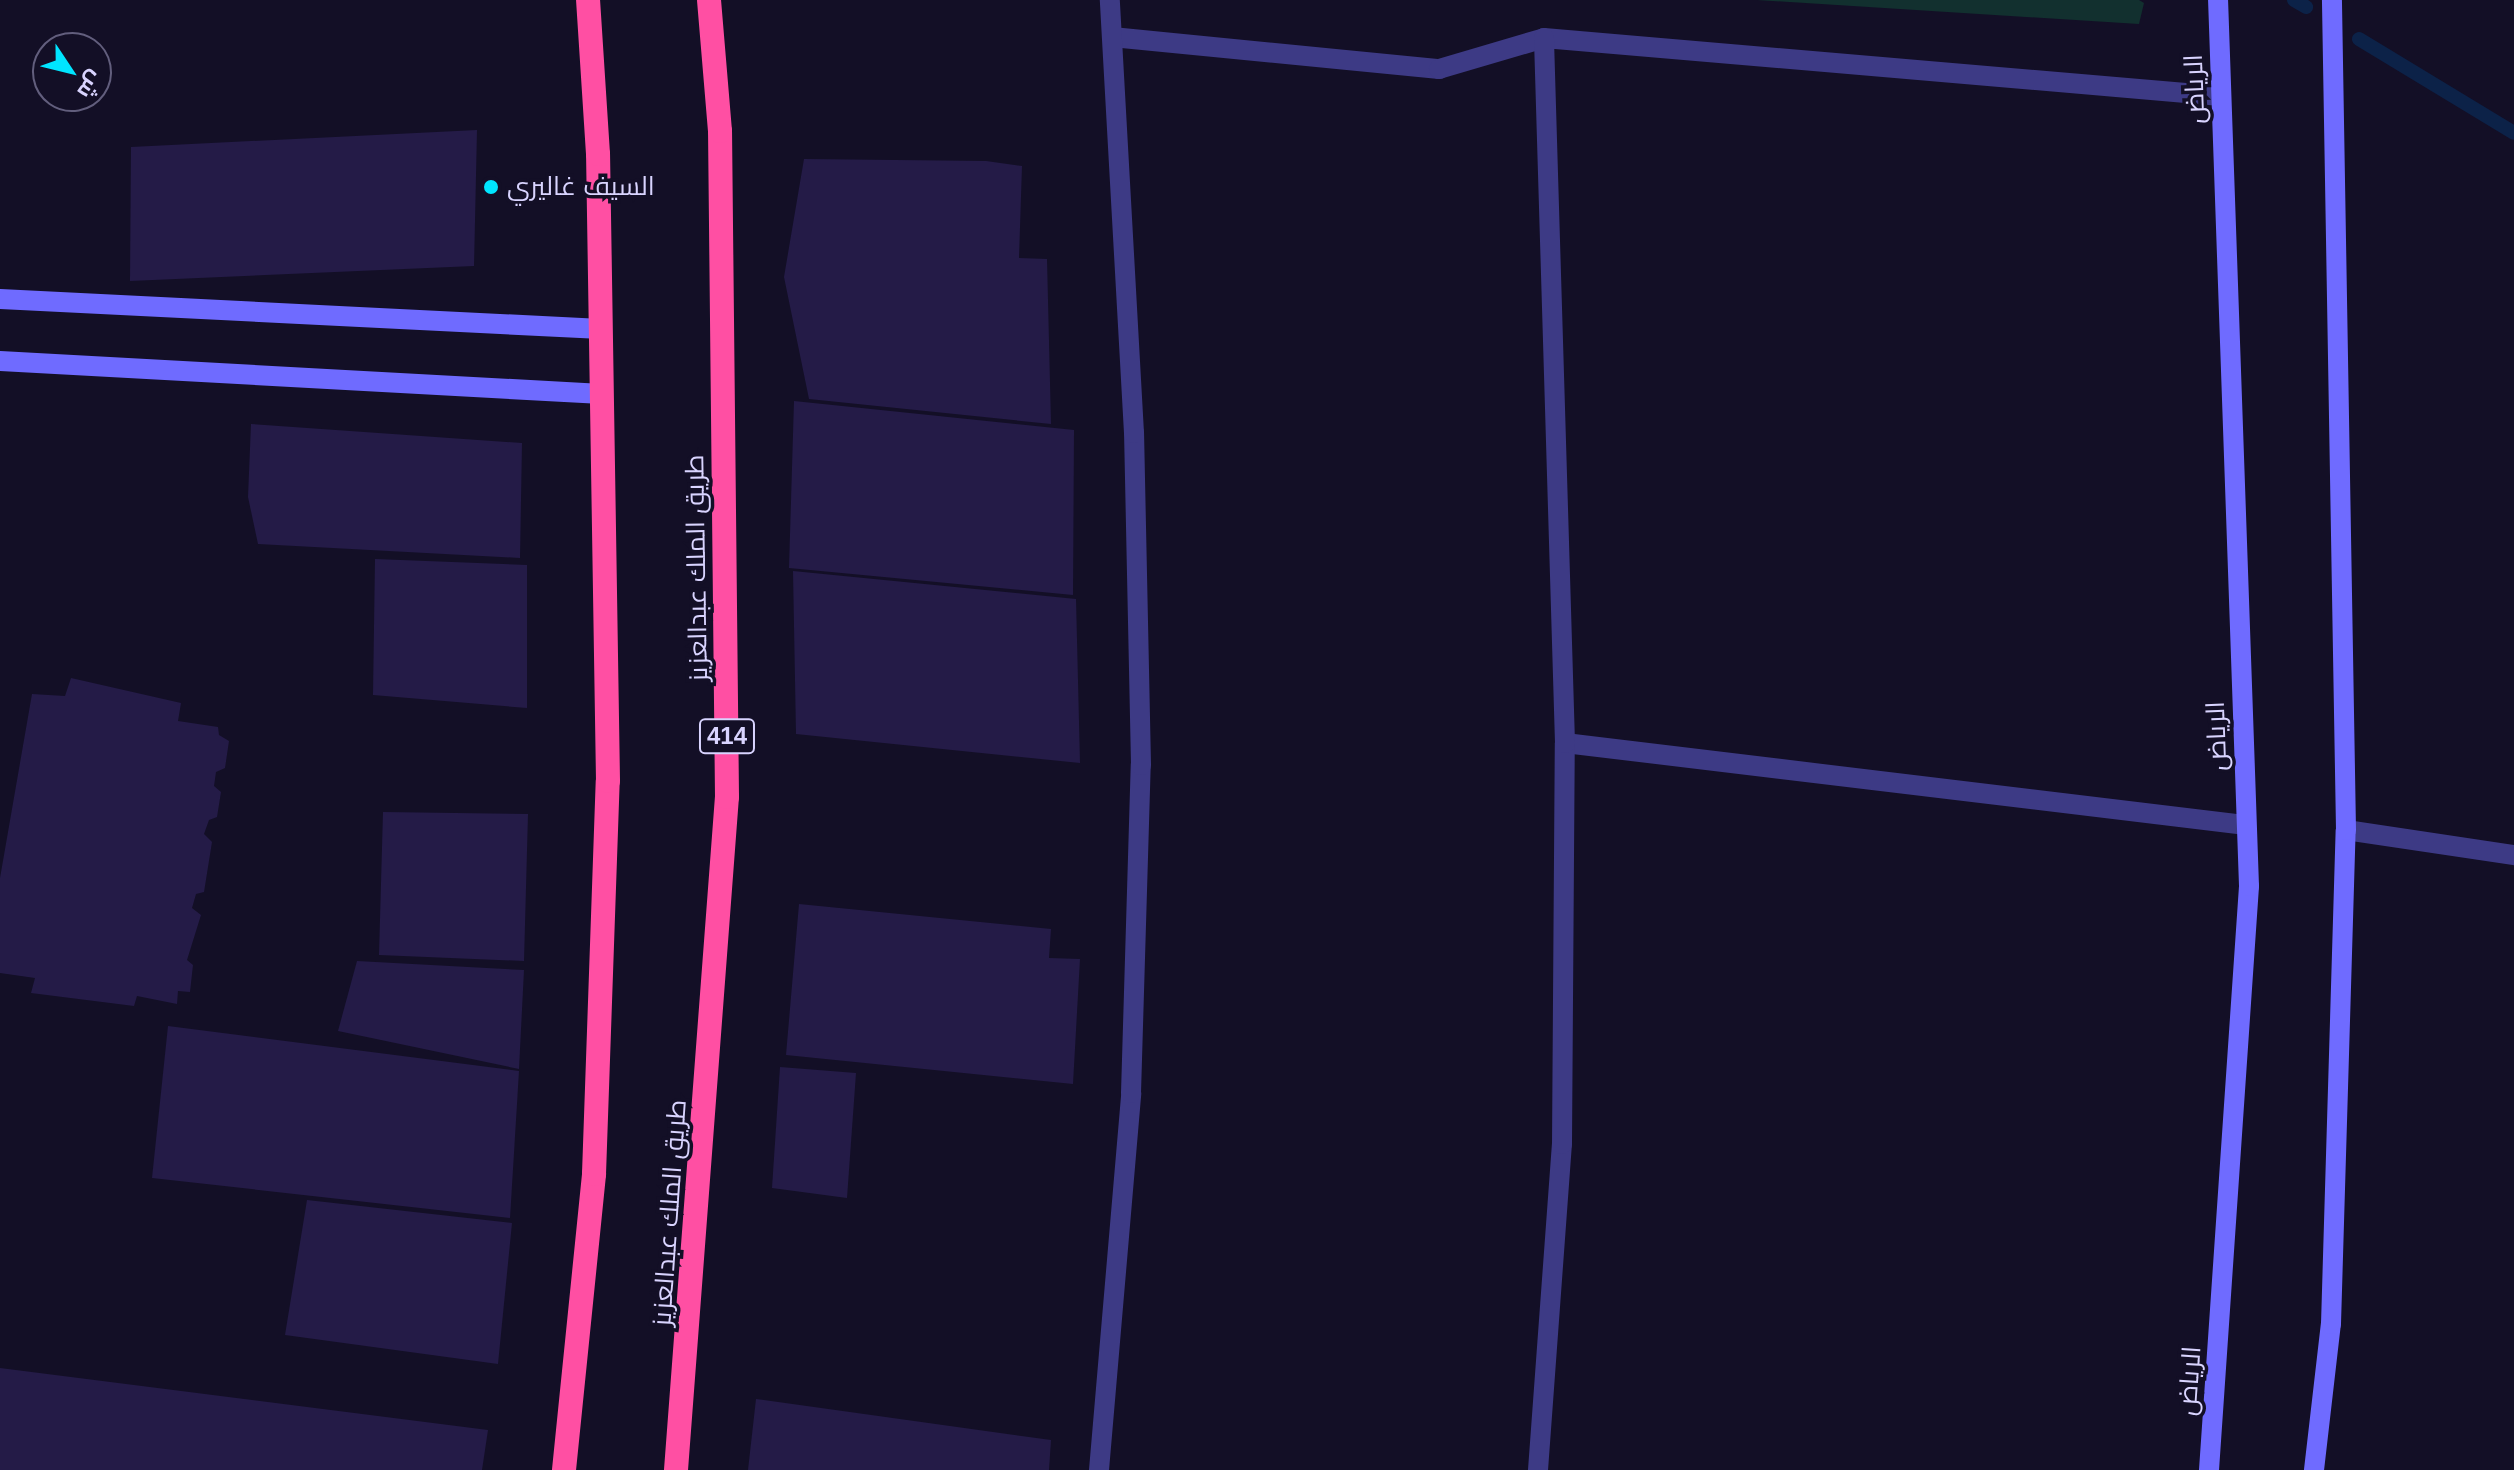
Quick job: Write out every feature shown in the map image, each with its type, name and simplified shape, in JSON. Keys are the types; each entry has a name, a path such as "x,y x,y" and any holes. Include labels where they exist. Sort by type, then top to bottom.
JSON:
{"highway":[{"path":"564,1470 594,1174 608,781 598,154 588,0"},
{"name":"طريق الملك عبدالعزيز","path":"676,1470 727,797 720,131 709,0"}],"street":[{"path":"1099,1470 1131,1093 1141,765 1134,433 1110,0"},
{"name":"الرياض","path":"2209,1470 2249,886 2218,0"},
{"path":"2314,1470 2331,1324 2346,830 2332,0"},
{"path":"1112,37 1439,69 1544,38 2221,96"},
{"path":"1538,1470 1562,1144 1565,743 1544,38"},
{"path":"0,299 601,329"},
{"path":"0,361 602,394"},
{"path":"1565,743 2246,825"},
{"path":"2346,830 2514,855"}],"green space":[{"path":"1757,0 2139,0 2144,3 2139,24"}],"building":[{"path":"477,130 474,266 130,281 131,147"},
{"path":"804,159 986,161 1022,166 1019,258 1047,259 1051,424 809,399 784,277"},
{"path":"794,401 1074,430 1073,595 789,568"},
{"path":"251,424 522,443 520,558 258,544 248,497"},
{"path":"375,559 527,565 527,708 373,695"},
{"path":"793,571 1076,599 1080,763 796,734"},
{"path":"71,678 181,703 178,721 218,727 219,735 229,741 225,768 216,772 214,786 221,792 217,817 209,820 204,834 212,842 204,892 196,894 192,908 201,915 187,960 193,965 190,992 178,991 177,1004 137,996 134,1006 31,993 35,978 0,973 0,878 32,694 65,696"},
{"path":"383,812 528,814 524,961 379,955"},
{"path":"799,904 1051,929 1049,958 1080,959 1073,1084 786,1055"},
{"path":"357,961 524,970 519,1069 338,1031"},
{"path":"168,1026 519,1071 510,1218 152,1178"},
{"path":"780,1067 856,1073 847,1198 772,1188"},
{"path":"307,1200 512,1223 498,1364 285,1335"},
{"path":"0,1368 488,1430 482,1470 0,1470"},
{"path":"756,1399 1051,1440 1049,1470 748,1470"}],"waterway":[{"path":"2294,0 2306,7"},
{"path":"2359,39 2514,133"}],"place":[{"name":"السيف غاليري","path":"491,187"}]}
